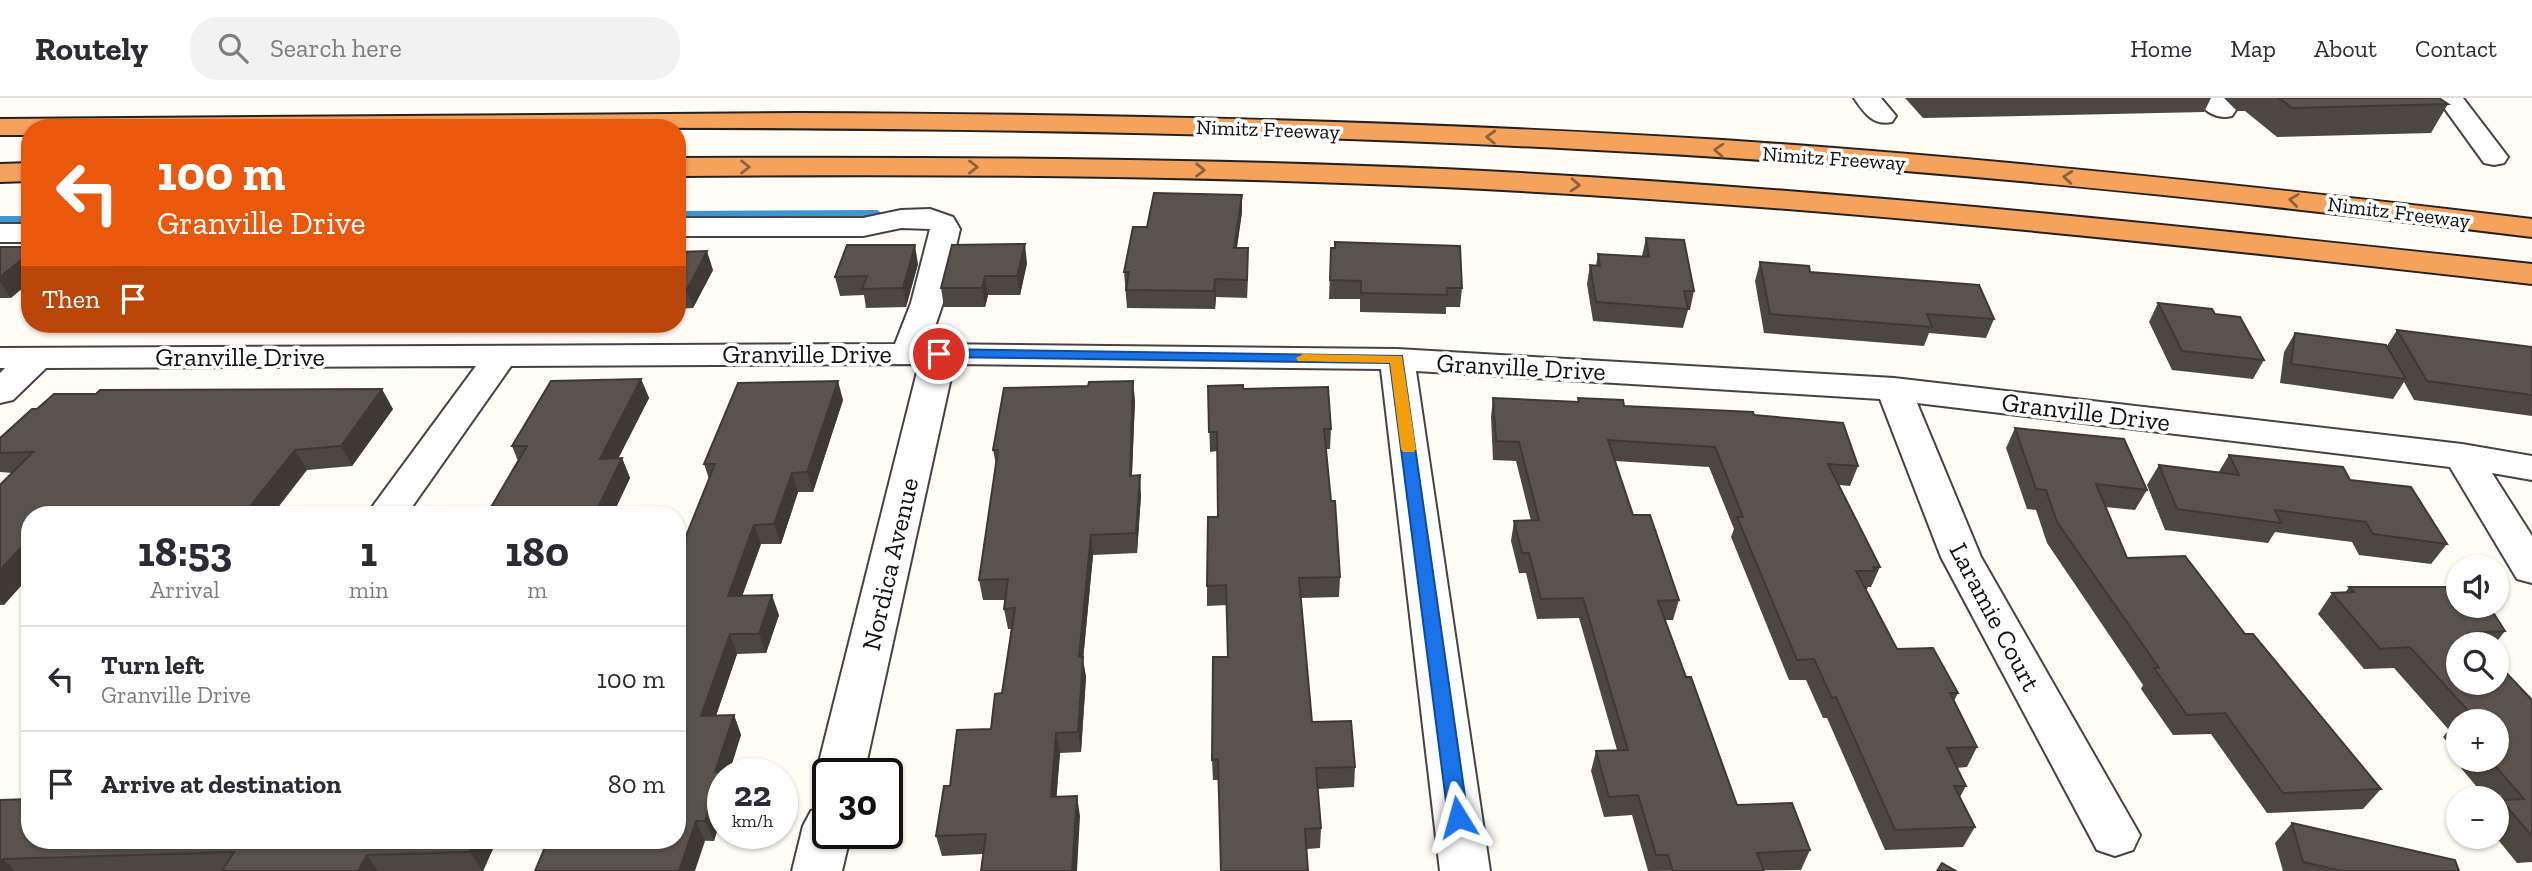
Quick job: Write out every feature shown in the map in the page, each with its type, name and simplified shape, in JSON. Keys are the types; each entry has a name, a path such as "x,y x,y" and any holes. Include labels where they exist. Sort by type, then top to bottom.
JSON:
{"highway":[{"name":"Nimitz Freeway","path":"686,124 993,123 1310,130 1556,140 1867,159 2192,188 2532,228"},
{"name":"Nimitz Freeway","path":"0,127 21,127"},
{"name":"Nimitz Freeway","path":"686,167 982,167 1238,171 1553,184 1896,209 2212,239 2532,274"},
{"path":"0,173 21,172"}],"street":[{"path":"2450,98 2494,157"},
{"name":"Nordica Avenue","path":"686,227 863,226 930,218 942,223 945,229 927,303 924,354 843,758"},
{"path":"0,233 21,233"},
{"name":"Granville Drive","path":"0,358 924,354 1397,359 1894,389 2462,456 2532,468"},
{"path":"393,506 501,356"},
{"path":"0,392 37,358"},
{"path":"1397,359 1465,871"},
{"name":"Laramie Court","path":"1894,389 1961,557 2115,835"},
{"path":"2462,456 2532,569"},
{"path":"817,871 822,849"}],"building":[{"path":"2279,98 2439,98 2448,104 2292,108"},
{"path":"1154,193 1242,195 1234,248 1248,248 1247,280 1215,279 1214,291 1126,290 1129,272 1124,272 1133,227 1147,227"},
{"path":"1646,238 1684,240 1694,291 1684,291 1688,309 1596,302 1590,265 1600,266 1598,254 1649,257"},
{"path":"1335,242 1460,246 1462,288 1447,288 1447,295 1361,293 1361,281 1330,280 1331,248 1335,248"},
{"path":"1025,244 1017,276 985,276 982,288 941,288 952,245"},
{"path":"847,245 915,245 903,288 862,289 867,276 835,277"},
{"path":"0,247 21,247 21,260 0,277"},
{"path":"707,251 687,290 686,290 686,252"},
{"path":"1760,262 1809,266 1810,272 1979,285 1994,319 1927,314 1932,327 1770,314"},
{"path":"2158,303 2212,309 2215,314 2240,317 2264,360 2182,351"},
{"path":"2397,330 2532,347 2532,395 2427,381"},
{"path":"2295,333 2386,345 2406,379 2291,364"},
{"path":"641,379 600,459 622,458 599,506 492,506 527,446 512,446 551,381"},
{"path":"838,381 807,472 792,473 774,524 754,525 728,596 772,595 759,634 730,634 701,716 734,715 720,758 707,758 707,815 705,821 696,821 679,871 535,871 544,849 686,849 686,536 715,464 704,464 738,383"},
{"path":"1133,381 1130,476 1140,475 1136,533 1091,535 1079,657 1083,657 1078,732 1056,733 1051,797 1077,796 1072,871 981,871 986,834 936,836 944,786 950,786 957,730 991,729 995,694 1002,693 1015,608 1004,609 1008,579 979,580 998,450 993,450 1004,388 1088,386 1089,382"},
{"path":"1243,385 1243,389 1328,387 1331,429 1324,429 1331,501 1335,501 1340,577 1299,578 1312,722 1351,721 1355,767 1316,768 1321,828 1305,829 1308,871 1221,871 1218,759 1212,760 1213,657 1228,657 1226,585 1207,586 1208,517 1218,517 1217,432 1209,432 1208,386"},
{"path":"382,389 341,446 295,450 250,506 21,506 21,548 0,570 0,485 33,452 0,453 0,438 32,409 37,409 54,394 96,394 100,390"},
{"path":"1493,398 1579,402 1578,398 1623,400 1624,406 1753,412 1754,415 1843,423 1858,466 1828,464 1880,567 1873,567 1875,571 1856,571 1897,649 1933,648 1958,693 1950,693 1977,747 1947,748 1966,786 1954,786 1975,827 1895,830 1836,697 1832,698 1814,659 1797,660 1737,517 1743,517 1715,447 1608,440 1633,515 1650,515 1679,600 1658,601 1686,677 1691,677 1737,805 1792,803 1810,850 1757,853 1764,871 1673,871 1668,855 1656,855 1638,795 1609,797 1596,751 1628,750 1583,598 1541,599 1529,553 1522,553 1514,521 1539,520 1519,442 1496,441"},
{"path":"2015,428 2124,439 2147,490 2096,484 2127,558 2185,556 2245,634 2253,634 2381,789 2283,793 2225,713 2187,715 2154,668 2159,668 2057,522 2046,490 2036,489"},
{"path":"2229,455 2343,467 2350,480 2411,487 2447,544 2373,534 2366,522 2275,510 2281,523 2177,509 2159,465 2239,475"},
{"path":"2349,587 2446,587 2446,618 2497,618 2505,631 2446,632 2446,686 2410,647 2380,649 2332,593 2354,592"},
{"path":"2509,676 2532,700 2532,836 2509,809 2509,800 2524,799 2500,772 2509,772 2509,709 2467,709 2454,695 2509,695"},
{"path":"21,799 21,849 471,849 470,852 367,855 358,871 222,871 234,852 3,859 0,863 0,800"},
{"path":"2292,823 2455,860 2459,871 2343,871 2303,862"},
{"path":"1942,863 1956,871 1937,871"}],"waterway":[{"path":"686,216 876,215"},
{"path":"0,221 21,221"}],"slow traffic":[{"path":"1303,358 1397,359 1409,449"}],"route":[{"path":"939,354 1397,359 1458,817"}]}
